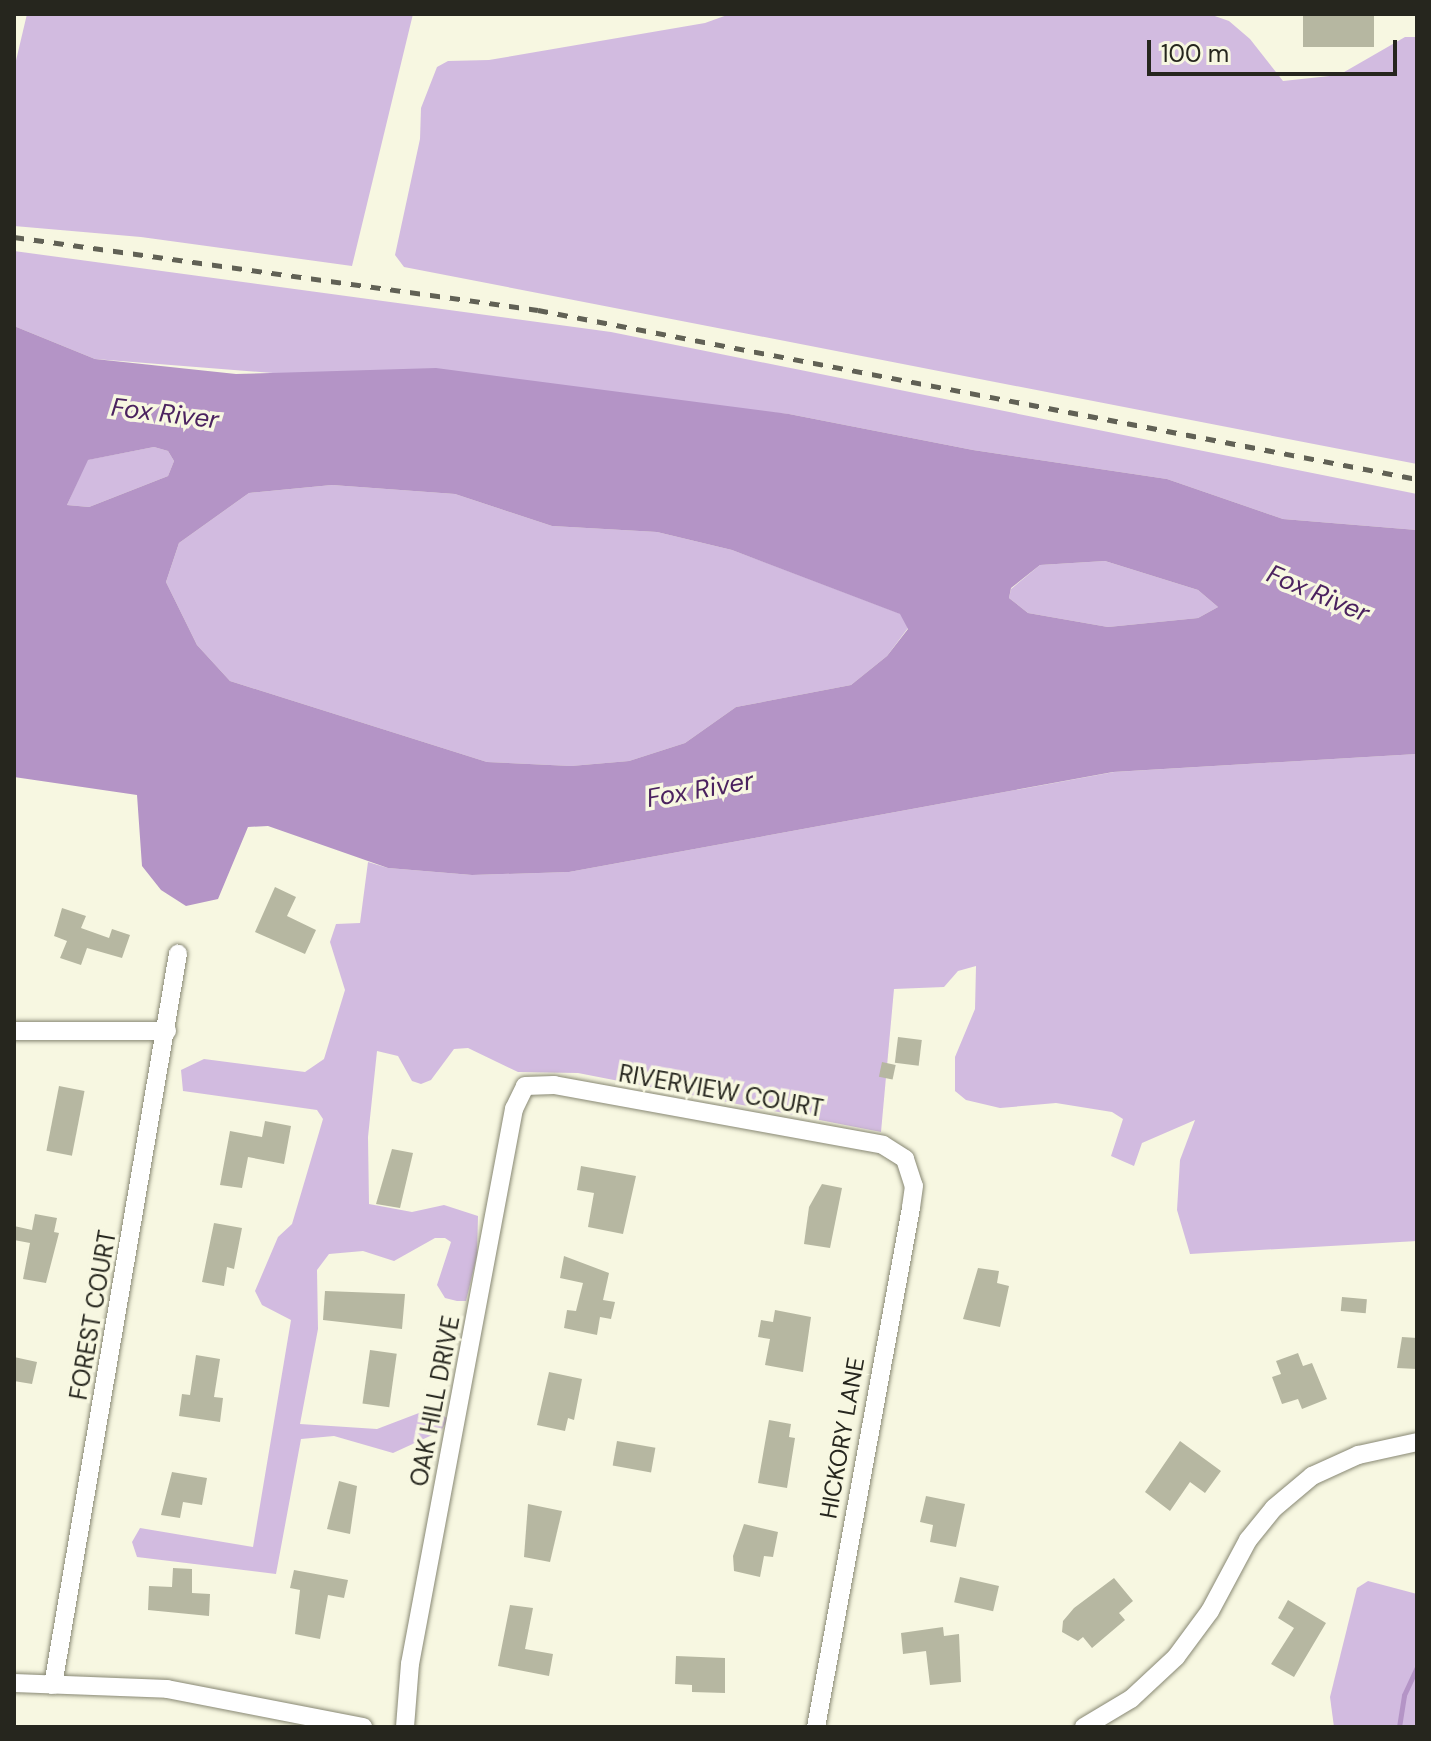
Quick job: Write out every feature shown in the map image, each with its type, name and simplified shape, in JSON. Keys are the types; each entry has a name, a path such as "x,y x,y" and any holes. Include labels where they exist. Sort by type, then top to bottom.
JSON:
{"street":[{"name":"FOREST COURT","path":"53,1685 178,954"},
{"path":"14,1031 167,1031"},
{"name":"RIVERVIEW COURT","path":"525,1086 554,1085 868,1142 905,1159"},
{"name":"OAK HILL DRIVE","path":"405,1727 410,1664 490,1235 514,1109 525,1086"},
{"name":"HICKORY LANE","path":"816,1727 911,1208 914,1186 905,1159"},
{"path":"1084,1727 1131,1699 1176,1657 1210,1611 1248,1540 1274,1508 1312,1476 1358,1455 1417,1442"},
{"path":"14,1683 167,1689 363,1727"}],"shaded area":[{"path":"27,14 413,14 352,266 141,237 14,226 14,69"},
{"path":"730,14 1209,14 1229,21 1250,39 1283,81 1339,75 1405,37 1417,37 1417,464 404,267 395,255 420,139 421,108 437,67 448,61 489,60 705,23"},
{"path":"14,251 611,332 1417,494 1417,530 1283,519 1167,479 973,450 789,414 95,359 14,326"},
{"path":"154,447 168,451 174,461 168,476 89,507 67,505 87,460"},
{"path":"332,485 455,494 552,526 657,532 732,550 901,614 908,628 887,656 851,685 736,707 685,743 629,761 571,766 487,762 230,681 197,645 166,582 179,543 249,493"},
{"path":"1105,561 1198,590 1218,607 1198,618 1108,627 1028,613 1009,598 1011,589 1040,565"},
{"path":"1417,754 1417,1241 1190,1254 1177,1210 1180,1160 1195,1120 1142,1143 1134,1166 1111,1156 1123,1119 1112,1112 1056,1103 1000,1108 966,1100 955,1091 955,1057 975,1009 976,966 958,971 944,987 894,989 881,1132 578,1073 518,1072 468,1048 454,1049 431,1080 421,1084 412,1081 398,1056 377,1051 368,1137 369,1204 412,1212 444,1205 478,1216 477,1255 466,1301 457,1301 445,1298 437,1285 451,1242 445,1238 435,1238 394,1261 363,1251 329,1254 317,1270 318,1329 300,1424 377,1429 432,1408 448,1419 441,1431 393,1453 334,1436 301,1439 276,1574 137,1557 132,1542 140,1528 253,1547 291,1320 262,1305 255,1291 278,1237 292,1224 323,1119 317,1110 183,1091 181,1070 204,1059 305,1072 324,1059 345,990 330,942 336,924 360,923 368,862 388,868 472,875 569,872 1114,772"},
{"path":"1368,1581 1417,1594 1417,1727 1334,1727 1330,1697 1357,1588"}],"water":[{"name":"Fox River","path":"14,326 95,359 236,374 436,368 789,414 973,450 1167,479 1283,519 1417,530 1417,754 1113,772 569,872 472,875 388,868 268,826 248,827 218,899 186,906 161,890 142,866 137,795 14,777","holes":["154,447 168,451 174,461 168,476 89,507 67,505 88,460","332,485 455,494 552,526 657,532 732,550 900,614 908,629 887,656 851,685 736,707 685,743 629,761 571,766 487,762 230,681 197,645 166,582 179,543 249,493","1105,561 1198,590 1218,607 1198,618 1108,627 1028,613 1009,598 1011,588 1040,565"]}],"building":[{"path":"1303,14 1374,14 1374,47 1303,47"},
{"path":"275,887 296,897 287,916 316,930 305,954 255,932"},
{"path":"62,908 86,916 81,928 109,938 112,929 130,935 122,958 87,948 81,965 60,958 67,941 54,936"},
{"path":"898,1037 922,1040 919,1066 895,1063"},
{"path":"882,1062 896,1065 893,1080 879,1077"},
{"path":"59,1086 85,1091 72,1156 46,1151"},
{"path":"265,1121 291,1126 284,1164 248,1157 242,1188 220,1185 230,1131 262,1137"},
{"path":"392,1149 413,1153 400,1208 376,1204"},
{"path":"581,1166 636,1176 623,1234 588,1227 594,1193 577,1190"},
{"path":"822,1184 842,1188 830,1248 804,1244 809,1207"},
{"path":"35,1214 57,1218 54,1232 59,1233 46,1283 23,1279 30,1243 14,1240 14,1226 32,1230"},
{"path":"214,1223 242,1228 234,1269 227,1267 224,1286 202,1282"},
{"path":"564,1256 609,1273 603,1300 615,1302 611,1319 600,1317 597,1335 564,1328 567,1310 576,1311 583,1283 560,1278"},
{"path":"978,1268 999,1271 997,1283 1009,1286 1000,1327 963,1319"},
{"path":"325,1291 405,1294 402,1329 323,1320"},
{"path":"1342,1297 1367,1299 1366,1313 1341,1311"},
{"path":"775,1310 811,1317 803,1372 765,1365 770,1339 758,1337 761,1320 773,1322"},
{"path":"1402,1337 1417,1338 1417,1369 1397,1368"},
{"path":"370,1350 397,1354 389,1407 362,1403"},
{"path":"1298,1353 1303,1366 1312,1363 1327,1399 1302,1409 1298,1399 1282,1404 1272,1377 1281,1374 1276,1361"},
{"path":"196,1355 220,1359 214,1397 223,1398 220,1422 179,1416 182,1394 190,1395"},
{"path":"14,1357 37,1362 32,1384 14,1381"},
{"path":"549,1372 582,1379 574,1420 568,1418 565,1431 537,1425"},
{"path":"769,1420 791,1424 789,1437 795,1438 787,1488 758,1483"},
{"path":"617,1441 655,1448 651,1472 613,1466"},
{"path":"1180,1441 1221,1471 1205,1493 1190,1482 1170,1511 1145,1492"},
{"path":"172,1472 207,1478 202,1505 183,1502 180,1518 161,1515"},
{"path":"339,1481 357,1486 350,1534 327,1529"},
{"path":"926,1496 965,1504 956,1547 930,1542 933,1525 920,1522"},
{"path":"528,1504 562,1511 550,1562 524,1557"},
{"path":"744,1524 778,1532 773,1557 764,1556 760,1577 734,1571 733,1556"},
{"path":"173,1568 192,1569 192,1593 210,1594 209,1616 148,1610 149,1586 172,1587"},
{"path":"294,1570 348,1580 344,1598 328,1595 320,1639 295,1634 300,1590 290,1588"},
{"path":"960,1577 999,1586 993,1611 954,1602"},
{"path":"1114,1578 1133,1601 1119,1613 1125,1620 1092,1648 1083,1637 1078,1641 1062,1632 1063,1621 1074,1608"},
{"path":"1288,1600 1326,1623 1294,1677 1271,1664 1294,1628 1278,1618"},
{"path":"510,1605 533,1608 525,1649 553,1654 549,1676 498,1666"},
{"path":"943,1627 944,1636 959,1634 961,1682 930,1685 926,1651 903,1654 901,1633"},
{"path":"676,1656 725,1658 725,1693 692,1692 692,1685 675,1684"}],"waterway":[{"path":"1399,1727 1404,1695 1417,1667"}],"railway":[{"path":"14,237 538,310 1417,479"}]}
